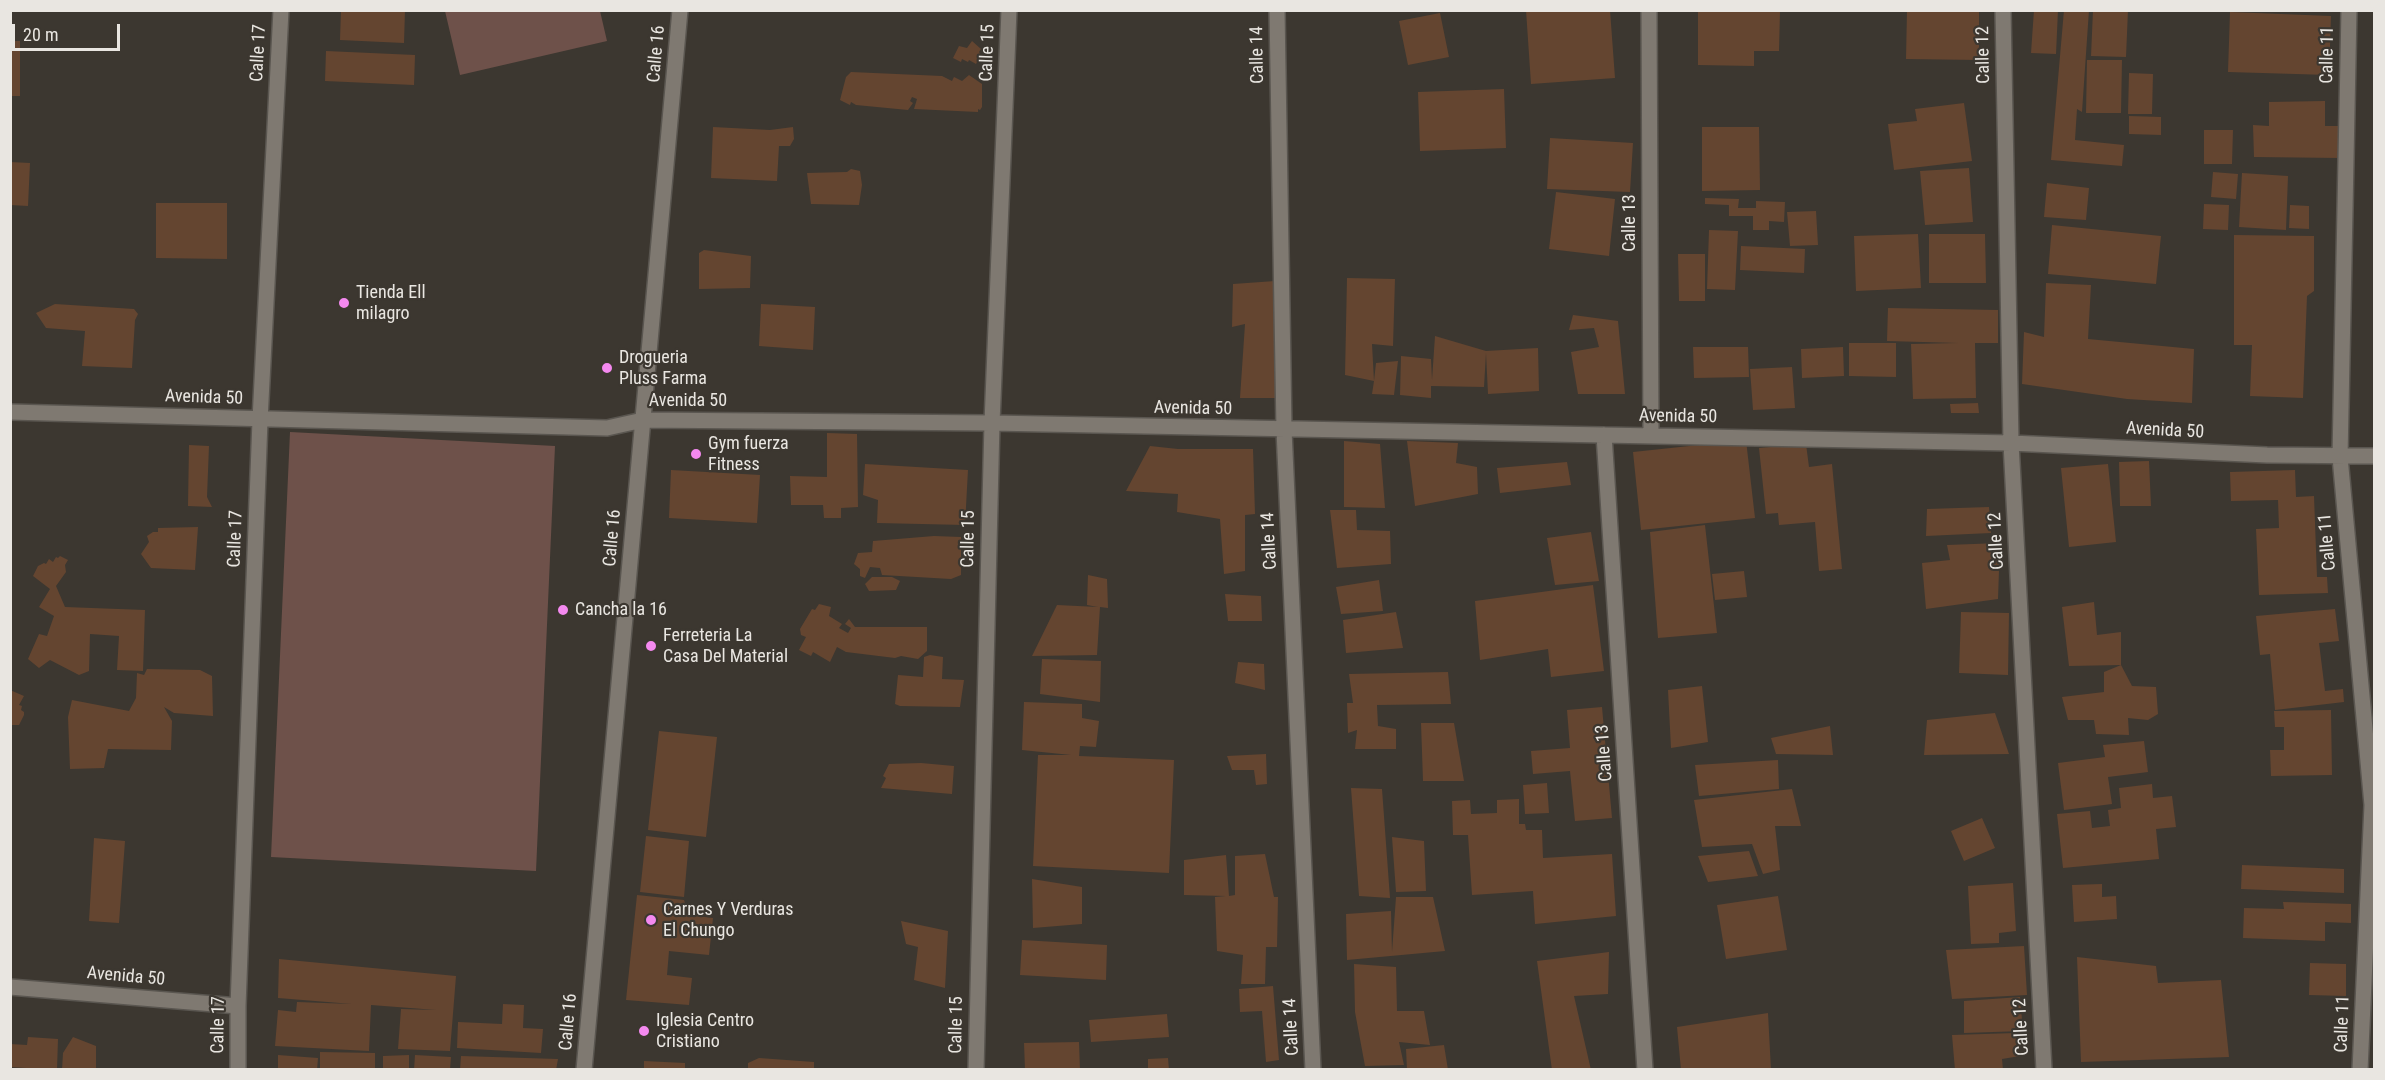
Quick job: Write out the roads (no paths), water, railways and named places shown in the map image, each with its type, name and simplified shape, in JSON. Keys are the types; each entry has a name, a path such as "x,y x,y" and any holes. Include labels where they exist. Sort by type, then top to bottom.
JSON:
{"street":[{"name":"Calle 17","path":"238,1070 238,1006 260,420 280,10"},
{"name":"Calle 16","path":"584,1070 680,10"},
{"name":"Calle 15","path":"976,1070 992,423 1009,10"},
{"name":"Calle 14","path":"1277,10 1284,430 1313,1070"},
{"name":"Calle 13","path":"1649,10 1651,436"},
{"name":"Calle 12","path":"2002,10 2011,443 2044,1070"},
{"name":"Calle 11","path":"2349,10 2340,457 2372,805 2360,1070"},
{"name":"Avenida 50","path":"10,412 607,428 643,420 992,423 2011,443 2340,457 2374,456"},
{"name":"Calle 13","path":"1604,435 1645,1070"},
{"name":"Avenida 50","path":"10,987 238,1006"}],"place":[{"name":"Tienda Ell milagro","path":"344,303"},
{"name":"Drogueria Pluss Farma","path":"607,368"},
{"name":"Gym fuerza Fitness","path":"696,454"},
{"name":"Cancha la 16","path":"563,610"},
{"name":"Ferreteria La Casa Del Material","path":"651,646"},
{"name":"Carnes Y Verduras El Chungo","path":"651,920"},
{"name":"Iglesia Centro Cristiano","path":"644,1031"}]}
